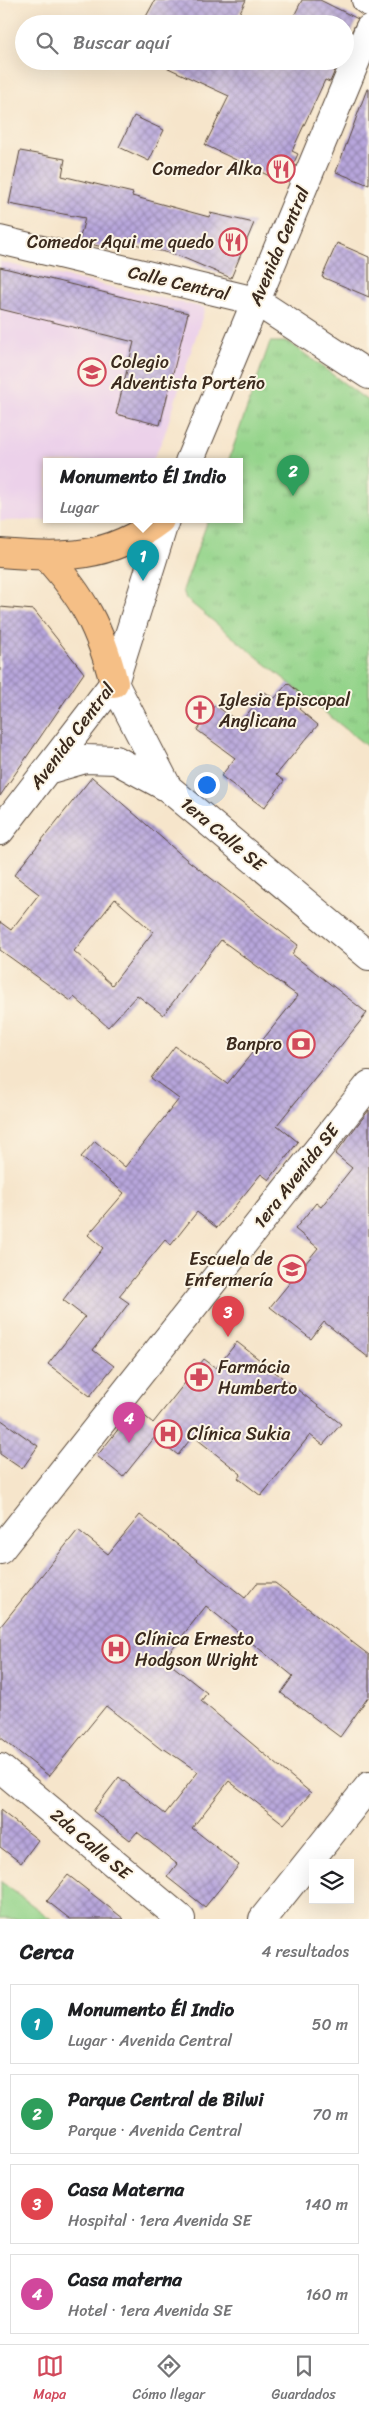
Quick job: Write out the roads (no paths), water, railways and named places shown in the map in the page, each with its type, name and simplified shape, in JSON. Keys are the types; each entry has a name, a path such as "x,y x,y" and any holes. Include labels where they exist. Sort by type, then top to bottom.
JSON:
{"main road":[{"path":"0,552 46,556 80,555 112,548 141,534 156,523"},
{"path":"46,556 71,583 90,614 105,647 114,683"}],"street":[{"name":"Avenida Central","path":"354,65 369,29"},
{"name":"Avenida Central","path":"190,458 352,70"},
{"name":"Calle Central","path":"0,240 256,301 369,376"},
{"name":"Avenida Central","path":"0,831 114,683 164,523"},
{"name":"1era Calle SE","path":"114,683 168,788 369,956"},
{"path":"47,770 85,759 116,760 168,788"},
{"name":"1era Avenida SE","path":"0,1550 369,1085"},
{"name":"2da Calle SE","path":"0,1768 182,1919"},
{"path":"262,1919 369,1786"}],"place":[{"name":"Comedor Alka","path":"281,169"},
{"name":"Comedor Aqui me quedo","path":"233,242"},
{"name":"Colegio Adventista Porteño","path":"92,372"},
{"name":"Parque Central de Bilwi","path":"293,496"},
{"name":"Monumento Él Indio","path":"143,581"},
{"name":"Iglesia Episcopal Anglicana","path":"200,710"},
{"name":"Banpro","path":"301,1044"},
{"name":"Escuela de Enfermería","path":"292,1269"},
{"name":"Casa Materna","path":"228,1337"},
{"name":"Farmácia Humberto","path":"199,1377"},
{"name":"Clínica Sukia","path":"168,1434"},
{"name":"Casa materna","path":"129,1443"},
{"name":"Clínica Ernesto Hodgson Wright","path":"116,1649"}]}
